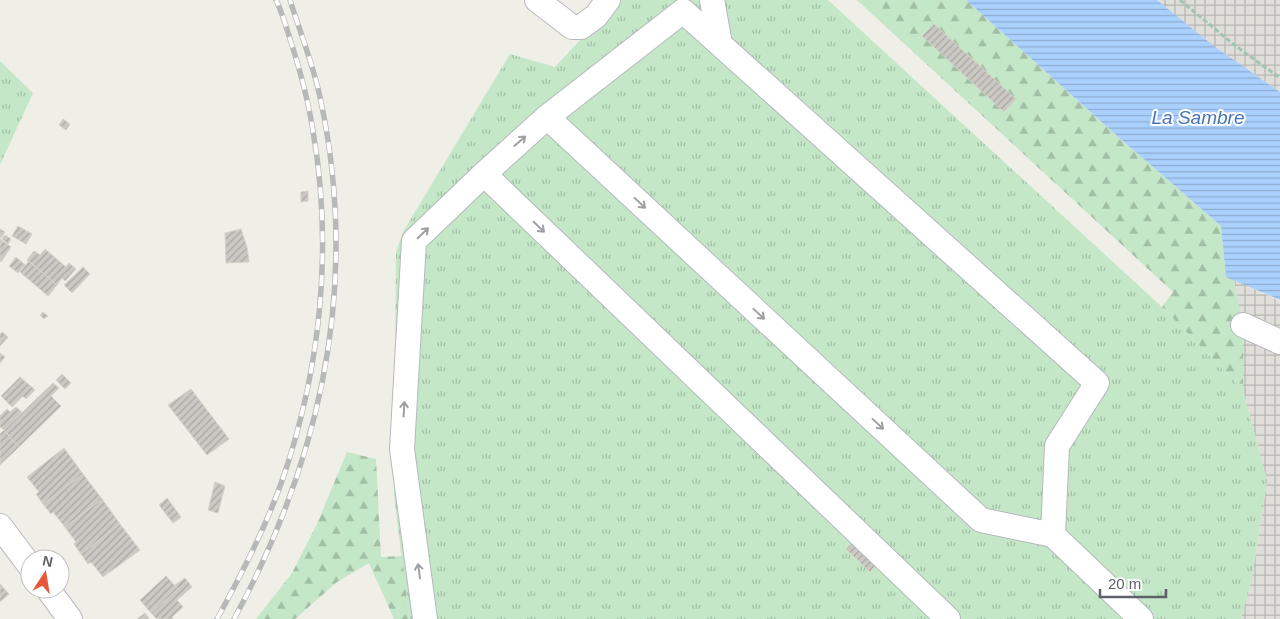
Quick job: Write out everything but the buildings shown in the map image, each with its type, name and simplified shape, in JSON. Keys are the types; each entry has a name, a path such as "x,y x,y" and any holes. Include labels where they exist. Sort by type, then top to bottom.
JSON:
{"street":[{"path":"551,4 572,27 582,28 596,16 608,0"},
{"path":"712,0 720,44"},
{"path":"426,619 402,449 414,242 484,174 548,117 683,11 1097,383 1057,446 1053,535"},
{"path":"548,117 981,520 1053,535 1142,619"},
{"path":"484,174 948,619"},
{"path":"1243,325 1280,342"},
{"path":"0,526 20,553"},
{"path":"55,599 70,619"}],"path":[{"path":"1180,0 1233,44 1280,78"}],"shaded area":[{"path":"1157,0 1280,0 1280,92 1214,46"},
{"path":"1234,280 1280,301 1280,619 1241,619 1252,578 1267,481 1243,390 1243,325"}],"green space":[{"path":"617,0 828,0 1162,307 1243,390 1267,481 1252,578 1241,619 409,619 394,495 396,252 403,232 510,54 555,67"},
{"path":"857,0 966,0 1221,226 1226,276 1234,280 1243,325 1243,390 1162,307 1173,292"},
{"path":"0,61 33,93 0,165"},
{"path":"347,452 376,459 381,557 402,556 409,619 394,619 369,563 337,582 295,619 256,619 292,573 317,524"}],"water":[{"name":"La Sambre","path":"966,0 1157,0 1214,46 1280,92 1280,300 1226,277 1221,226"}],"railway":[{"path":"217,619 253,550 283,478 307,393 320,306 322,219 313,131 300,73 284,19 276,0"},
{"path":"234,619 265,557 291,494 311,430 325,366 334,300 336,233 331,166 320,97 290,0"}]}
